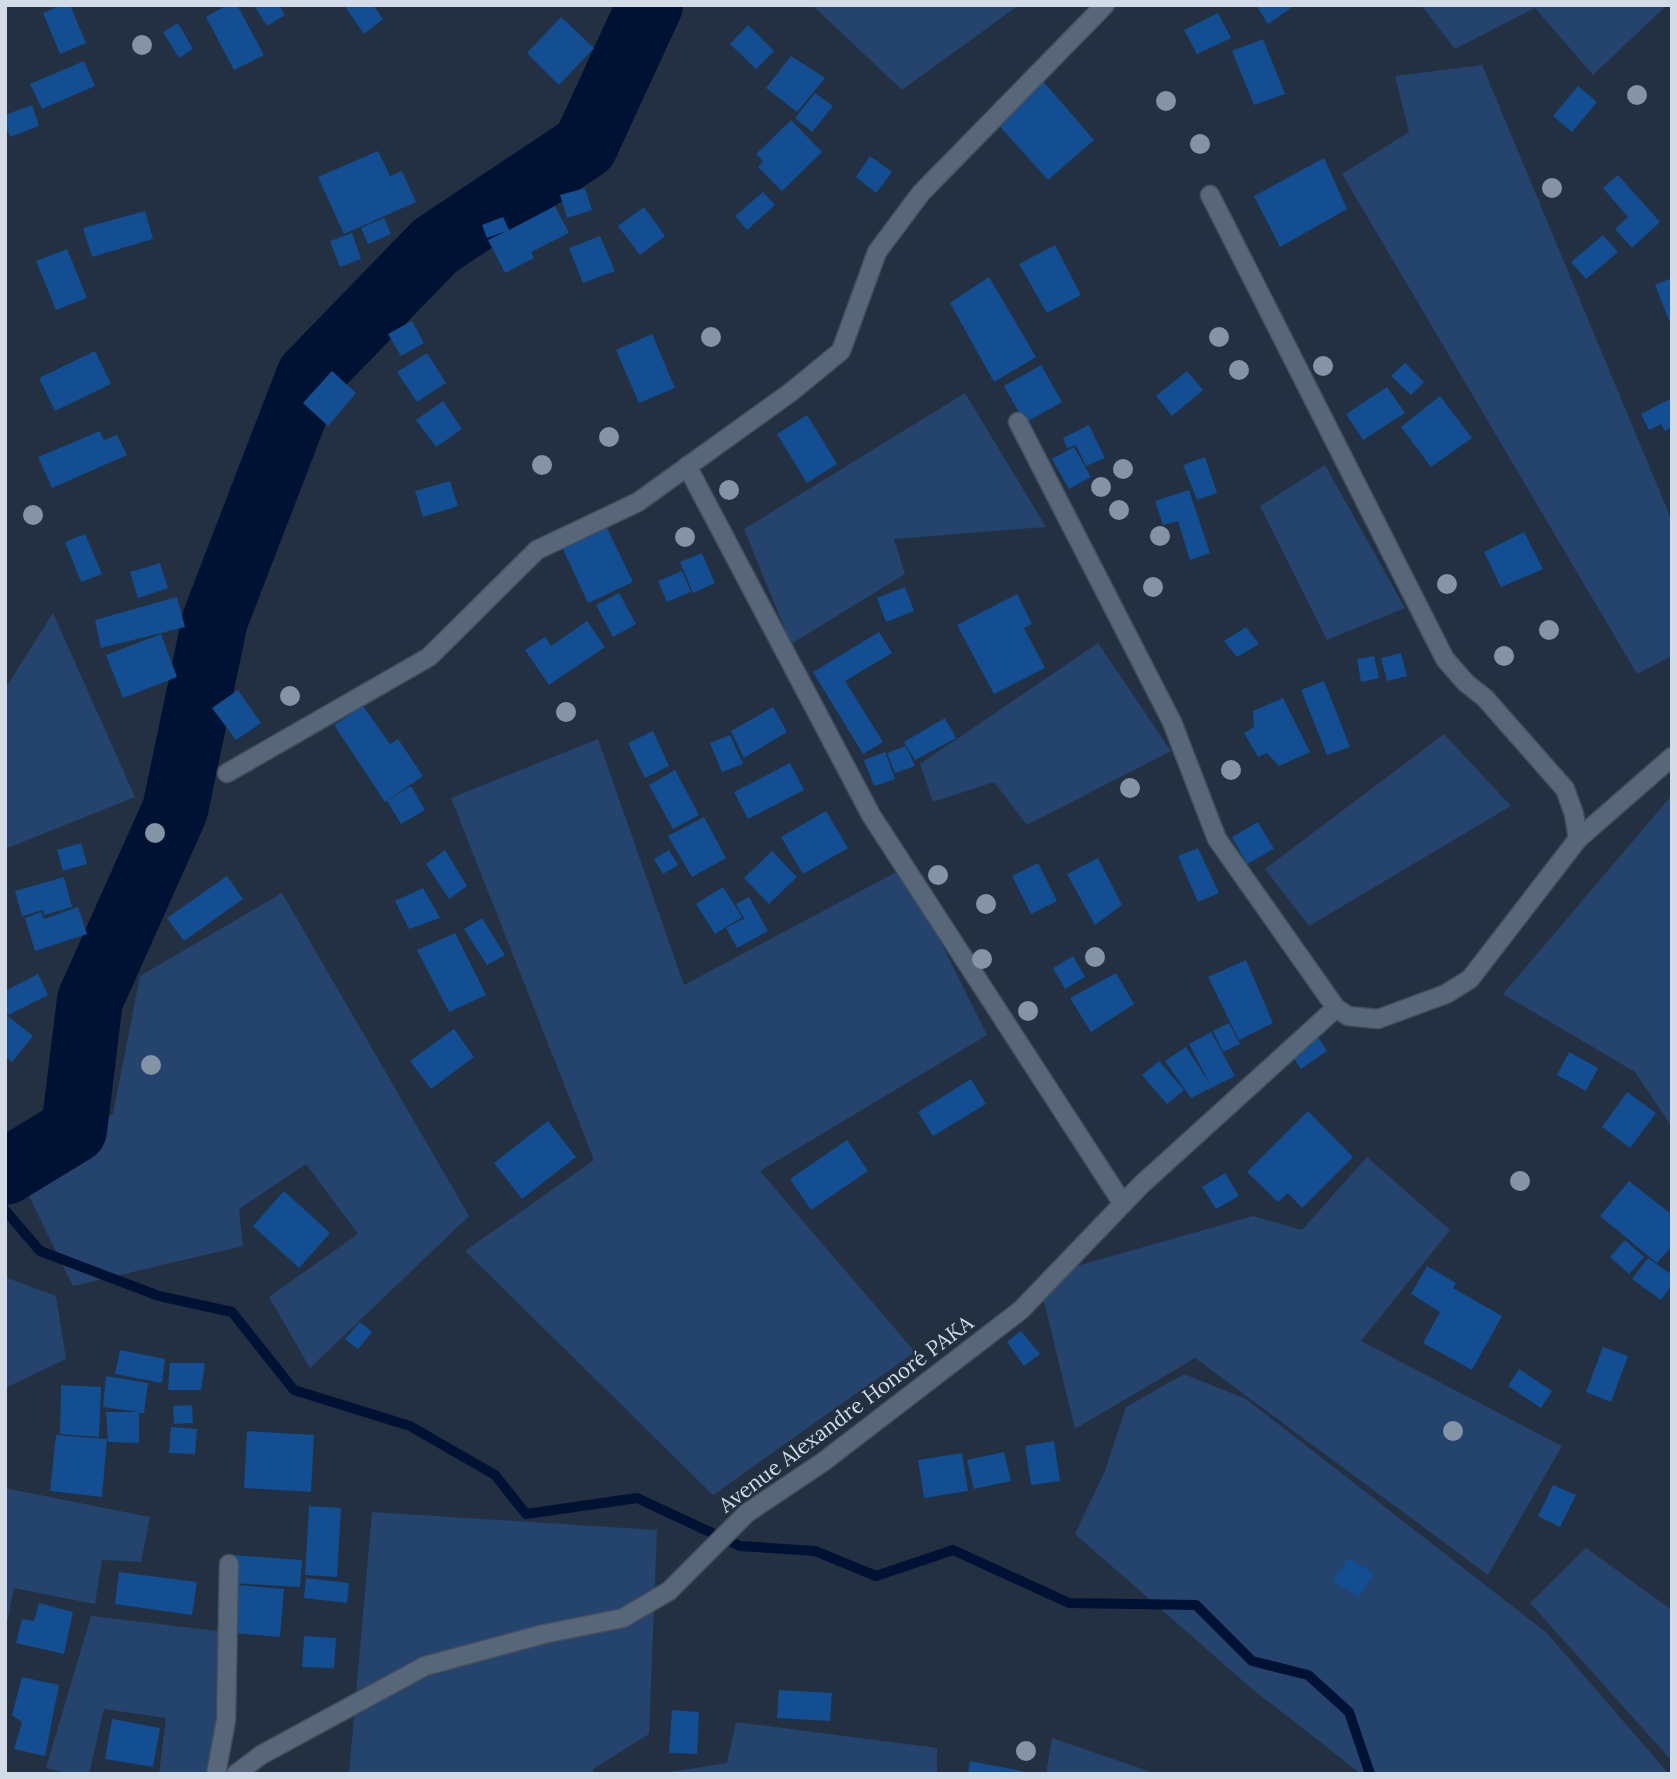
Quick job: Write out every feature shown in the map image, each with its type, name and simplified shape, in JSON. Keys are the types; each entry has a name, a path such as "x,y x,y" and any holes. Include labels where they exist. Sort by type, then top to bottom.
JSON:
{"street":[{"path":"227,773 429,657 537,550 638,502 791,392 841,351 877,252 921,193 1105,5"},
{"path":"1210,195 1445,659 1466,683 1485,698 1565,789 1574,814 1578,839"},
{"path":"1018,422 1172,722 1217,839 1336,1008 1348,1016 1378,1019 1446,994 1469,979 1578,839 1672,757"},
{"path":"687,466 871,815 1123,1204"},
{"name":"Avenue Alexandre Honoré PAKA","path":"236,1774 261,1755 425,1666 544,1634 622,1618 669,1591 747,1513 823,1462 1021,1310 1123,1204 1336,1008"},
{"path":"216,1774 226,1720 229,1564"}],"shaded area":[{"path":"812,5 1019,5 902,90"},
{"path":"1421,5 1667,5 1593,75 1535,8 1455,49"},
{"path":"1482,65 1672,521 1672,656 1637,674 1342,174 1409,132 1395,76"},
{"path":"965,393 1046,527 894,539 905,574 791,644 744,529"},
{"path":"1325,465 1405,608 1327,640 1260,506"},
{"path":"53,613 135,797 5,849 5,689"},
{"path":"1098,643 1171,751 1027,825 994,782 933,802 920,764"},
{"path":"1444,734 1511,806 1309,926 1265,869"},
{"path":"598,739 684,985 904,868 987,1035 760,1171 915,1352 713,1495 465,1251 594,1160 451,798"},
{"path":"1672,795 1672,1127 1635,1072 1503,994"},
{"path":"282,893 469,1216 310,1368 269,1297 358,1234 306,1164 239,1209 243,1246 73,1286 14,1166 113,1114 140,976"},
{"path":"1367,1157 1450,1230 1361,1341 1562,1446 1488,1575 1195,1358 1075,1429 1038,1277 1253,1216 1302,1230"},
{"path":"5,1277 56,1296 66,1359 5,1388"},
{"path":"1184,1374 1246,1399 1547,1633 1669,1774 1361,1774 1251,1688 1075,1534 1105,1471 1126,1407"},
{"path":"5,1488 150,1517 141,1562 102,1560 95,1604 14,1588 5,1633"},
{"path":"372,1512 657,1530 649,1734 593,1769 594,1774 349,1774"},
{"path":"1586,1548 1672,1610 1672,1761 1530,1603"},
{"path":"91,1616 218,1631 214,1774 159,1774 166,1718 104,1709 89,1774 69,1774 46,1768"},
{"path":"736,1722 937,1748 937,1774 657,1774 727,1763"},
{"path":"1052,1738 1157,1774 1046,1774"}],"building":[{"path":"61,5 70,5 86,43 60,54 43,13"},
{"path":"227,5 237,5 264,55 234,70 206,17"},
{"path":"279,5 285,15 267,26 255,7"},
{"path":"344,5 373,5 383,19 364,34"},
{"path":"1256,5 1295,5 1268,24"},
{"path":"1218,13 1231,38 1197,54 1184,30"},
{"path":"561,17 594,48 559,85 527,53"},
{"path":"178,23 193,49 179,58 163,32"},
{"path":"748,25 774,51 756,69 730,44"},
{"path":"1263,39 1285,94 1254,105 1232,51"},
{"path":"791,56 825,78 797,112 766,88"},
{"path":"84,61 95,86 42,109 30,84"},
{"path":"1042,80 1094,140 1048,180 995,121"},
{"path":"1578,86 1597,102 1572,132 1553,116"},
{"path":"815,93 833,106 812,132 795,118"},
{"path":"32,105 39,126 10,137 5,115"},
{"path":"791,120 822,152 782,191 758,167 763,161 756,154"},
{"path":"378,151 390,176 402,171 416,202 344,234 318,177"},
{"path":"870,156 892,172 876,193 856,177"},
{"path":"1324,158 1347,209 1280,247 1254,196"},
{"path":"1618,175 1660,222 1632,248 1615,229 1628,217 1603,188"},
{"path":"585,188 592,210 567,218 560,195"},
{"path":"763,192 775,205 747,230 735,216"},
{"path":"555,206 569,233 531,252 534,258 505,273 488,240 506,231 487,238 482,225 503,217 509,230"},
{"path":"644,207 665,236 640,255 618,226"},
{"path":"145,211 153,239 92,257 83,228"},
{"path":"384,218 391,234 368,244 361,228"},
{"path":"352,233 361,259 340,267 330,241"},
{"path":"1603,235 1618,252 1586,279 1571,262"},
{"path":"600,236 615,271 583,283 569,248"},
{"path":"1055,245 1081,295 1047,313 1019,264"},
{"path":"67,249 87,298 56,310 36,261"},
{"path":"989,277 1036,357 994,382 950,303"},
{"path":"1672,278 1672,322 1670,323 1655,285"},
{"path":"412,321 424,343 401,356 388,334"},
{"path":"652,334 675,388 639,403 616,350"},
{"path":"95,351 111,384 55,411 39,378"},
{"path":"427,353 446,383 417,402 397,372"},
{"path":"1405,363 1424,382 1411,395 1391,376"},
{"path":"1041,365 1062,402 1025,423 1004,386"},
{"path":"332,371 356,393 328,426 303,403"},
{"path":"1187,371 1203,390 1172,416 1156,396"},
{"path":"1387,387 1405,413 1363,440 1346,414"},
{"path":"1440,396 1472,438 1431,467 1401,427"},
{"path":"1672,398 1672,427 1665,431 1661,424 1649,430 1641,414"},
{"path":"443,401 462,429 436,447 416,420"},
{"path":"807,415 837,464 807,483 777,434"},
{"path":"1089,425 1105,458 1086,466 1076,445 1067,448 1063,438"},
{"path":"100,431 104,440 117,435 127,455 52,488 38,457"},
{"path":"1074,447 1091,477 1069,489 1052,459"},
{"path":"1205,457 1217,493 1197,500 1183,465"},
{"path":"450,481 458,506 423,517 415,491"},
{"path":"1189,490 1210,553 1190,560 1178,521 1163,525 1155,501"},
{"path":"606,526 633,582 588,603 562,547"},
{"path":"1524,532 1543,569 1501,587 1484,552"},
{"path":"85,534 102,574 81,582 65,542"},
{"path":"702,553 715,583 693,593 680,562"},
{"path":"160,563 168,588 138,598 130,572"},
{"path":"682,571 691,592 667,602 658,581"},
{"path":"905,587 914,611 886,622 877,598"},
{"path":"619,593 636,624 613,637 596,605"},
{"path":"1017,594 1032,624 1024,628 1045,668 994,694 957,625"},
{"path":"177,597 185,627 101,648 95,620"},
{"path":"587,621 605,647 549,685 525,650 545,637 551,646"},
{"path":"1246,627 1259,644 1237,657 1224,641"},
{"path":"879,632 892,653 845,681 883,742 863,754 813,672"},
{"path":"161,634 177,677 123,698 106,655"},
{"path":"1401,653 1407,676 1387,681 1381,658"},
{"path":"1374,656 1379,678 1361,682 1357,659"},
{"path":"1324,681 1350,747 1327,755 1301,690"},
{"path":"238,690 261,723 236,740 212,708"},
{"path":"1283,698 1310,752 1279,766 1267,753 1258,757 1244,733 1254,727 1253,711"},
{"path":"363,706 390,744 398,739 423,776 385,802 334,725"},
{"path":"773,707 787,732 744,758 731,731"},
{"path":"945,718 956,738 915,760 904,742"},
{"path":"653,731 669,766 645,778 628,743"},
{"path":"730,735 743,764 722,772 710,743"},
{"path":"906,746 915,766 895,773 887,753"},
{"path":"885,752 895,779 874,786 864,760"},
{"path":"790,763 804,790 748,819 734,792"},
{"path":"675,770 699,815 673,829 649,785"},
{"path":"411,786 425,810 401,824 387,801"},
{"path":"826,811 848,848 803,874 781,837"},
{"path":"704,817 726,858 692,877 668,836"},
{"path":"1258,822 1274,849 1247,864 1232,837"},
{"path":"81,843 87,864 63,871 57,850"},
{"path":"1198,848 1219,893 1198,902 1178,856"},
{"path":"445,850 467,886 449,899 426,864"},
{"path":"669,850 678,865 663,874 654,859"},
{"path":"772,851 797,877 769,904 744,878"},
{"path":"1098,858 1122,905 1095,925 1067,874"},
{"path":"1038,863 1057,901 1031,914 1012,876"},
{"path":"227,876 243,899 184,941 167,918"},
{"path":"64,877 72,907 44,915 43,910 22,916 15,891"},
{"path":"723,887 742,917 715,934 696,904"},
{"path":"423,888 440,918 409,929 395,901"},
{"path":"749,897 768,931 737,948 726,928 743,919 746,922 736,904"},
{"path":"78,907 87,934 35,951 25,918 41,912 44,919"},
{"path":"482,918 505,955 487,965 464,929"},
{"path":"455,933 486,995 449,1012 417,950"},
{"path":"1073,956 1085,977 1065,989 1053,968"},
{"path":"1246,960 1273,1023 1239,1040 1208,977"},
{"path":"1116,973 1134,1004 1091,1032 1070,998"},
{"path":"38,974 48,995 8,1015 5,1010 5,991"},
{"path":"5,1014 33,1036 12,1062 5,1056"},
{"path":"1229,1023 1240,1044 1223,1052 1213,1031"},
{"path":"454,1029 474,1057 431,1089 410,1061"},
{"path":"1211,1032 1235,1076 1191,1098 1165,1061 1186,1047 1210,1084 1189,1044"},
{"path":"1316,1034 1327,1051 1301,1069 1289,1051"},
{"path":"1569,1052 1598,1068 1586,1091 1557,1075"},
{"path":"1159,1061 1184,1090 1167,1104 1142,1075"},
{"path":"971,1079 986,1104 933,1136 918,1112"},
{"path":"1627,1092 1656,1113 1630,1148 1602,1127"},
{"path":"1308,1111 1353,1157 1302,1208 1288,1193 1278,1202 1247,1172"},
{"path":"548,1121 576,1157 522,1199 494,1163"},
{"path":"847,1140 868,1171 811,1210 790,1179"},
{"path":"1225,1173 1239,1196 1216,1209 1202,1187"},
{"path":"1629,1181 1672,1215 1672,1246 1657,1263 1600,1216"},
{"path":"284,1191 330,1233 299,1268 253,1226"},
{"path":"1625,1240 1644,1257 1629,1274 1610,1257"},
{"path":"1648,1258 1672,1275 1672,1285 1661,1300 1632,1279"},
{"path":"1427,1266 1456,1283 1453,1288 1502,1316 1472,1370 1423,1343 1440,1312 1411,1294"},
{"path":"360,1322 372,1332 358,1349 345,1339"},
{"path":"1021,1331 1040,1354 1024,1366 1007,1342"},
{"path":"1603,1347 1628,1356 1611,1402 1586,1392"},
{"path":"120,1350 165,1359 162,1383 115,1374"},
{"path":"170,1363 205,1363 201,1390 168,1390"},
{"path":"1519,1369 1552,1391 1541,1408 1508,1386"},
{"path":"106,1376 148,1383 144,1413 139,1413 139,1443 108,1442 106,1412 139,1412 103,1407"},
{"path":"61,1385 101,1387 99,1437 60,1434"},
{"path":"192,1405 193,1423 174,1424 173,1406"},
{"path":"171,1427 197,1429 195,1454 169,1453"},
{"path":"247,1431 314,1435 311,1492 244,1488"},
{"path":"56,1435 107,1439 102,1497 50,1491"},
{"path":"1054,1441 1060,1481 1031,1485 1025,1446"},
{"path":"1004,1452 1011,1481 974,1489 967,1460"},
{"path":"962,1453 968,1491 924,1498 918,1460"},
{"path":"1553,1485 1576,1495 1560,1527 1538,1516"},
{"path":"309,1506 341,1508 337,1577 305,1575"},
{"path":"233,1555 302,1560 300,1587 231,1583"},
{"path":"1348,1558 1374,1573 1359,1597 1333,1582"},
{"path":"119,1572 197,1582 192,1615 115,1604"},
{"path":"306,1578 349,1583 347,1603 304,1598"},
{"path":"238,1585 284,1589 280,1637 234,1633"},
{"path":"39,1603 73,1612 64,1654 16,1643 22,1619 34,1621"},
{"path":"304,1636 336,1638 334,1668 302,1667"},
{"path":"22,1677 59,1685 45,1756 14,1749 22,1722 12,1715"},
{"path":"779,1690 832,1693 830,1721 777,1718"},
{"path":"672,1710 699,1712 697,1754 669,1753"},
{"path":"112,1719 160,1728 153,1767 105,1759"},
{"path":"970,1761 1027,1772 1027,1774 968,1774"}],"waterway":[{"path":"5,1172 74,1130 90,1000 175,810 215,620 309,376 435,246 585,146 650,5"},
{"path":"5,1210 40,1251 159,1296 232,1312 294,1390 410,1426 495,1475 526,1514 637,1498 740,1546 815,1551 876,1576 953,1550 1069,1603 1196,1605 1252,1661 1308,1675 1349,1712 1370,1774"}]}
